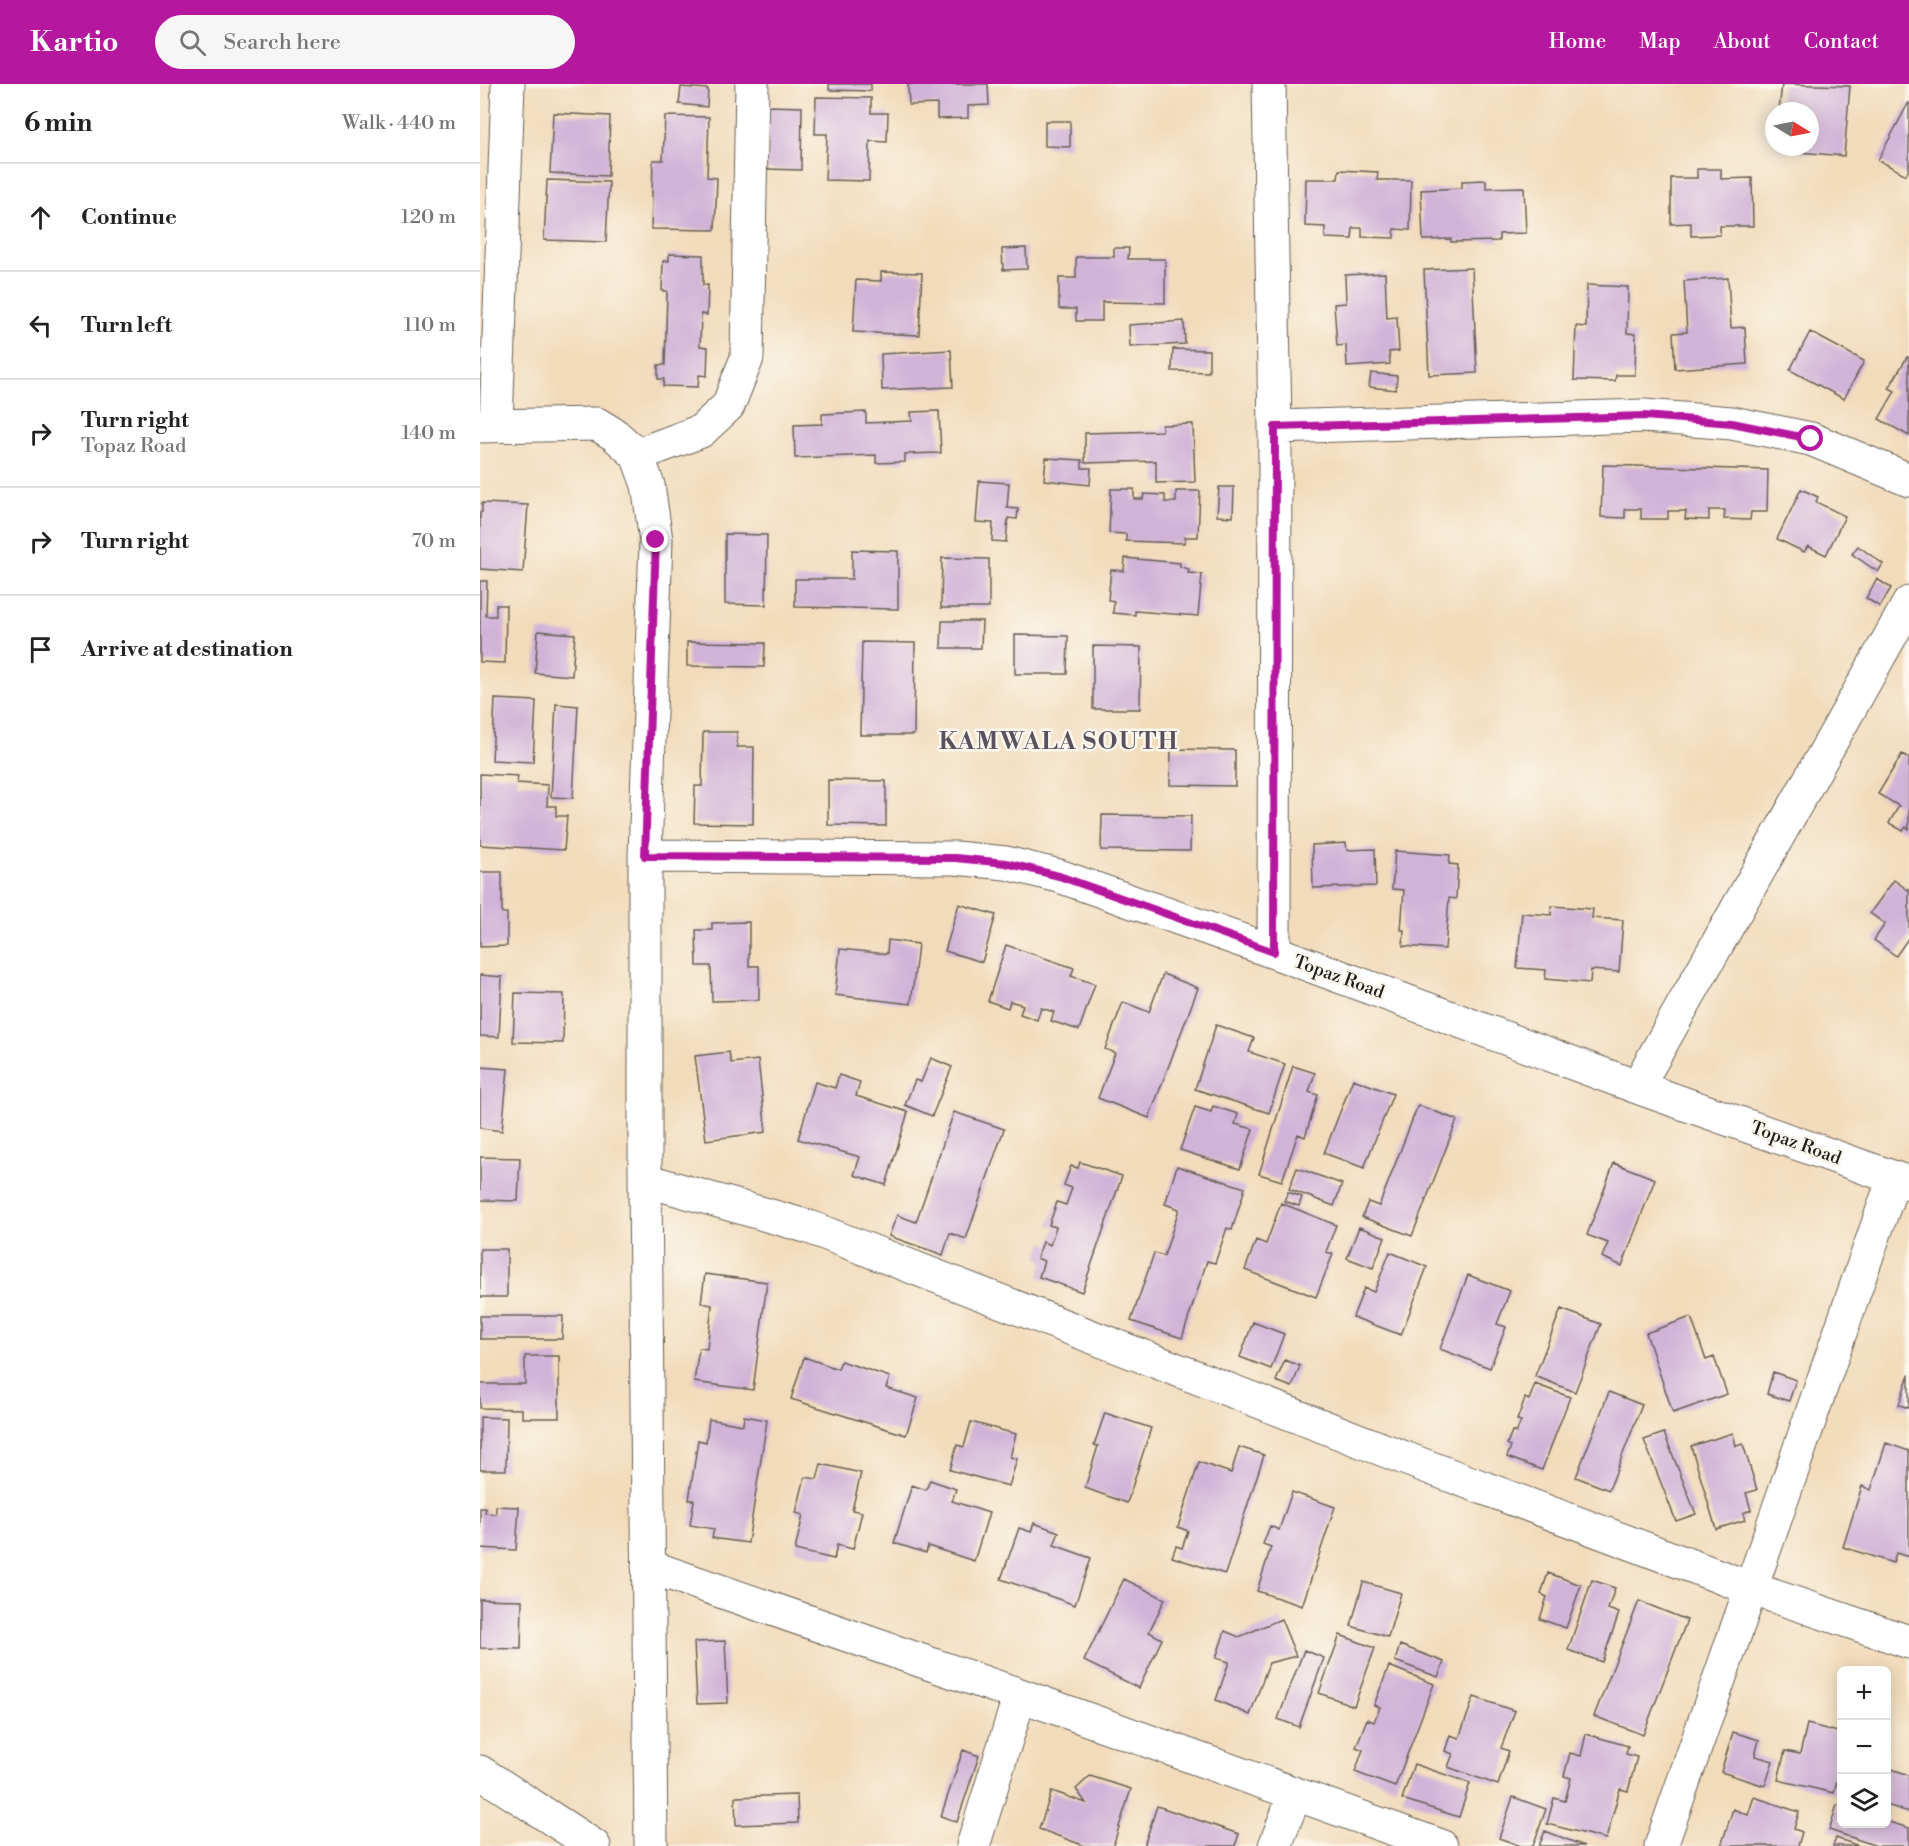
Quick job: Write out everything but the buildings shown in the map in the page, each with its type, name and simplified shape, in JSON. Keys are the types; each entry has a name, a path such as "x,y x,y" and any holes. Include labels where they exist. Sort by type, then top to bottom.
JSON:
{"street":[{"path":"638,455 701,430 728,406 747,358 752,84"},
{"path":"1269,84 1275,427 1274,952"},
{"path":"499,86 488,425 597,424 615,435 638,455 648,485 656,540 645,856 645,1180 651,1846"},
{"path":"1275,427 1644,416 1732,423 1811,439 1909,480"},
{"path":"1637,1086 1909,603"},
{"name":"Topaz Road","path":"645,856 955,858 1006,863 1059,876 1901,1180"},
{"path":"645,1180 809,1227 1420,1464 1750,1588 1909,1642"},
{"path":"1661,1846 1750,1588 1901,1180"},
{"path":"648,1566 1020,1695 1441,1846"},
{"path":"973,1846 1020,1695"},
{"path":"480,1772 594,1846"},
{"path":"1275,1846 1295,1794"}],"district":[{"name":"KAMWALA SOUTH","path":"1059,742"}],"route":[{"path":"656,540 645,856 955,858 1006,863 1059,876 1274,952 1275,427 1644,416 1732,423 1811,439"}]}
